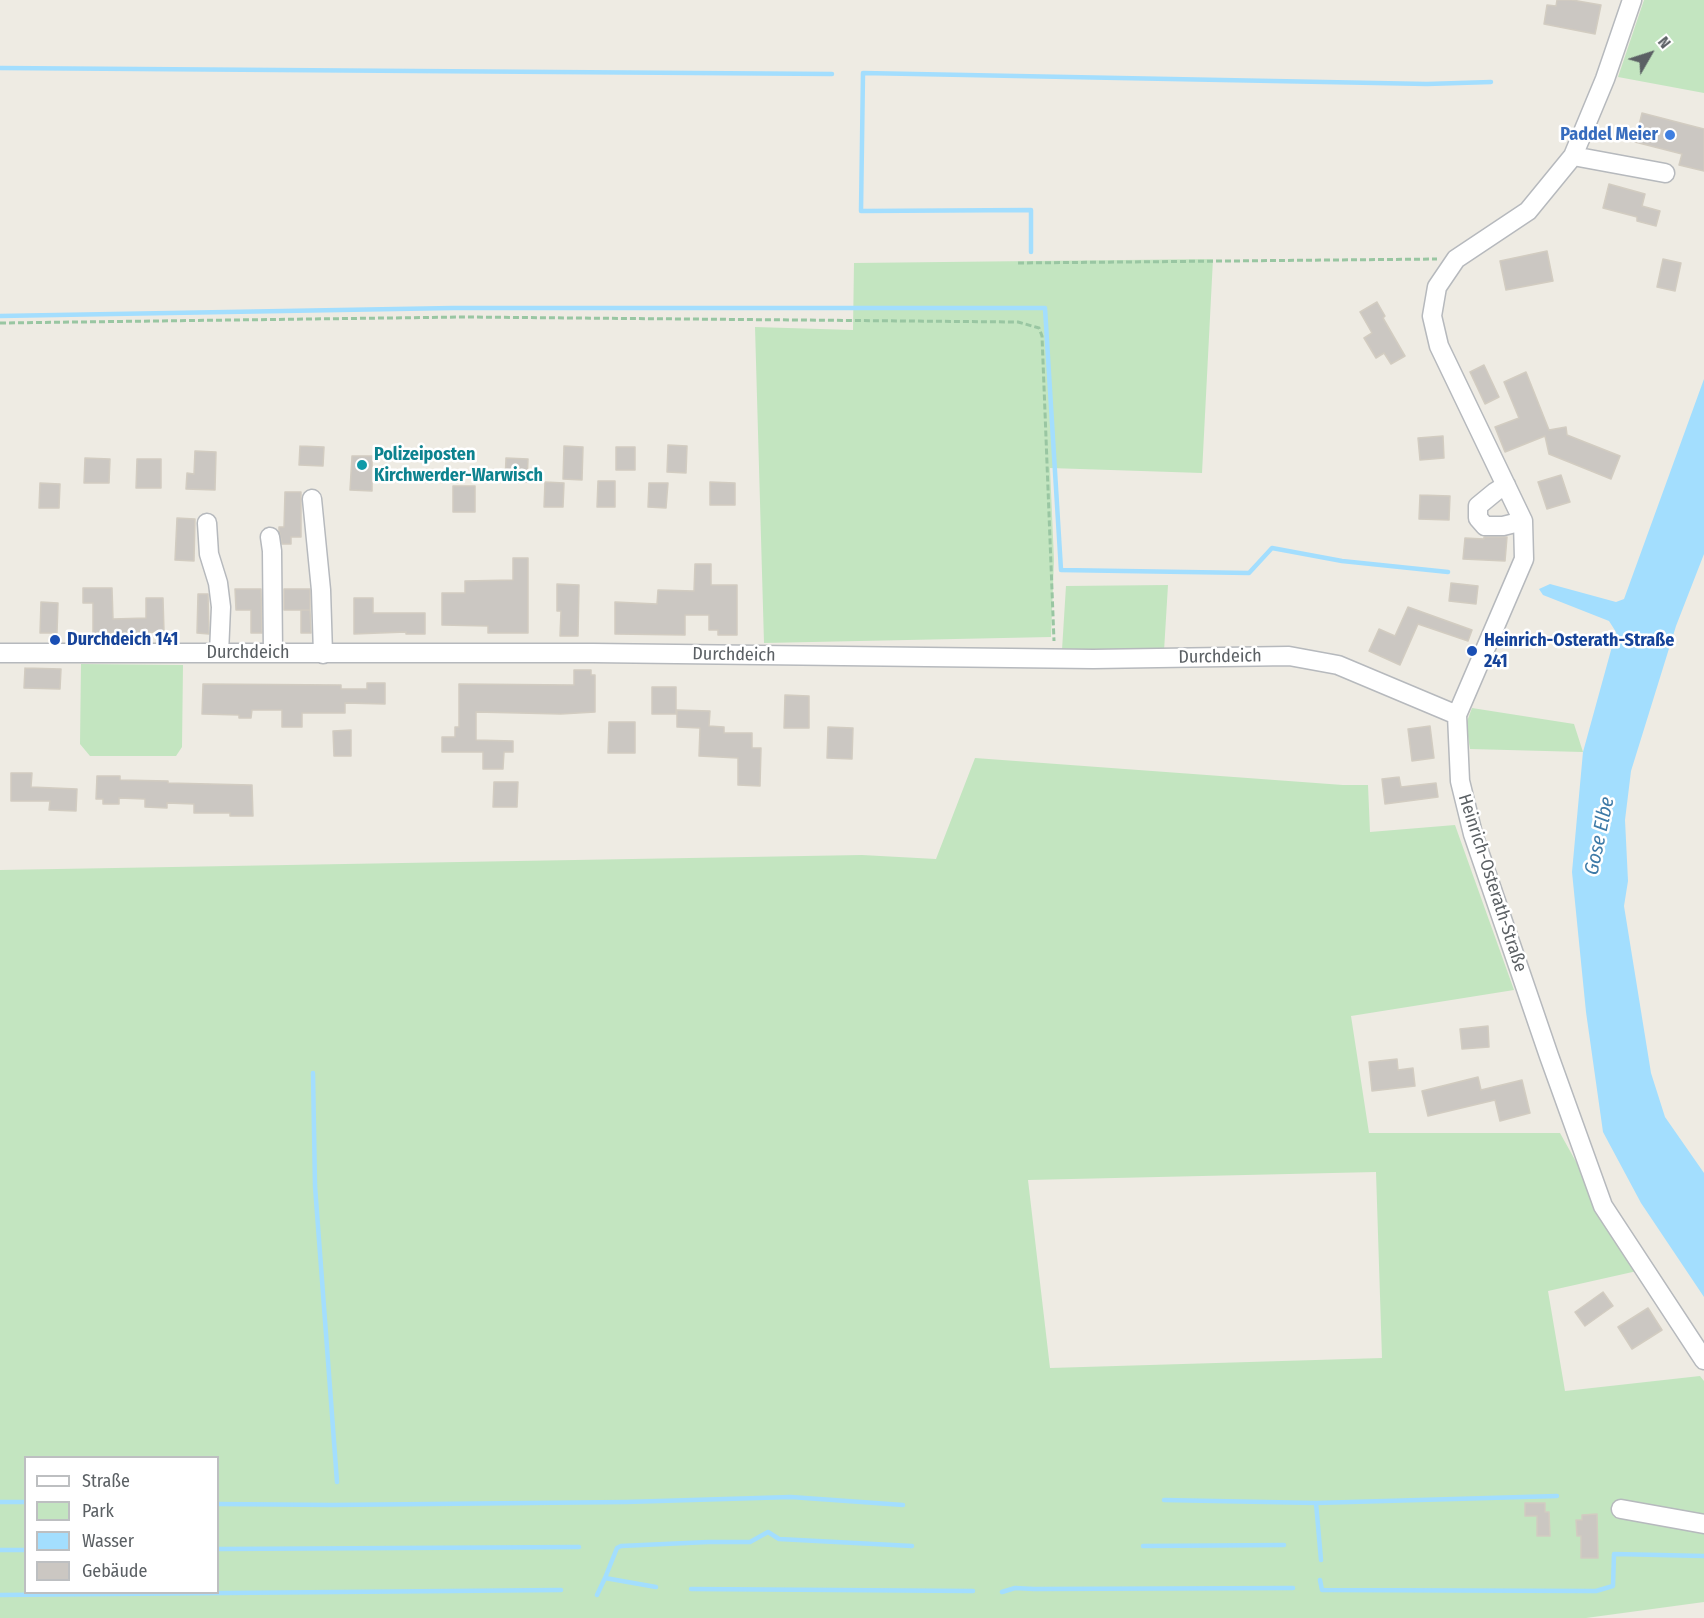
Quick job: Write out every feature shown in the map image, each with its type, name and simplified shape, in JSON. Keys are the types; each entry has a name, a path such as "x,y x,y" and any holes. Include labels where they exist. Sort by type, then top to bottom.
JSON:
{"street":[{"name":"Heinrich-Osterath-Straße","path":"1632,0 1605,79 1573,156 1528,211 1456,259 1437,287 1432,316 1439,346 1524,522 1524,559 1456,715 1460,781 1473,834 1603,1206 1704,1360"},
{"path":"1573,156 1665,173"},
{"path":"1506,485 1478,506 1478,518 1485,526 1503,526 1524,522"},
{"path":"312,499 321,590 323,654"},
{"path":"207,523 209,554 218,583 221,607 219,653"},
{"path":"270,537 273,653"},
{"name":"Durchdeich","path":"0,653 593,653 1055,658 1289,656 1338,665 1456,715"},
{"path":"1621,1509 1704,1524"}],"path":[{"path":"1017,263 1456,259"},
{"path":"0,323 465,317 1018,322 1039,328 1042,336 1055,658"}],"green space":[{"path":"1644,0 1704,0 1704,93 1618,77"},
{"path":"1213,259 1202,473 1050,468 1054,560 1051,637 764,643 755,327 853,330 854,263"},
{"path":"1168,585 1164,651 1062,650 1066,586"},
{"path":"81,664 183,665 182,747 176,756 90,756 80,744"},
{"path":"1472,708 1574,724 1583,752 1470,749 1466,724"},
{"path":"975,758 1368,785 1370,832 1455,825 1514,990 1351,1016 1369,1133 1560,1133 1637,1271 1548,1291 1565,1391 1700,1376 1704,1381 1704,1602 1586,1618 0,1618 0,870 862,855 936,859","holes":["1376,1172 1382,1358 1050,1368 1028,1180"]}],"water":[{"name":"Gose Elbe","path":"1704,379 1704,554 1676,626 1631,771 1625,820 1628,881 1624,906 1651,1073 1665,1117 1704,1173 1704,1297 1641,1203 1603,1132 1586,1012 1572,872 1583,752 1616,632 1609,621 1543,595 1539,589 1550,584 1616,602 1624,599"}],"building":[{"path":"1557,0 1601,5 1595,34 1544,24 1547,5 1556,6"},
{"name":"Paddel Meier","path":"1642,113 1704,129 1704,171 1679,165 1682,154 1635,142"},
{"path":"1609,184 1645,194 1642,206 1660,211 1656,226 1637,221 1637,217 1603,208"},
{"path":"1547,251 1553,281 1506,290 1500,261"},
{"path":"1663,259 1681,263 1675,291 1657,287"},
{"path":"1377,302 1385,316 1383,318 1405,356 1391,364 1384,353 1376,358 1364,338 1372,333 1360,312"},
{"path":"1484,365 1499,397 1485,404 1470,372"},
{"path":"1526,372 1549,430 1566,427 1567,435 1620,456 1611,479 1549,454 1545,436 1505,452 1495,427 1519,418 1504,382"},
{"path":"1443,436 1444,458 1420,460 1418,438"},
{"path":"668,445 687,446 686,473 667,472"},
{"path":"300,446 324,447 323,466 299,465"},
{"path":"564,446 583,447 582,480 563,479"},
{"path":"616,447 635,447 635,470 616,470"},
{"path":"195,451 216,452 215,490 186,489 187,473 194,474"},
{"name":"Polizeiposten Kirchwerder-Warwisch","path":"352,456 372,456 372,491 350,490"},
{"path":"85,458 110,459 109,483 84,483"},
{"path":"506,458 528,459 527,482 505,482"},
{"path":"137,459 161,459 161,488 136,488"},
{"path":"1561,475 1570,502 1547,509 1538,482"},
{"path":"598,481 615,481 615,507 597,507"},
{"path":"545,482 564,483 563,507 544,507"},
{"path":"710,482 735,483 735,505 710,505"},
{"path":"40,483 60,484 59,508 39,508"},
{"path":"649,483 668,483 666,508 648,507"},
{"path":"453,486 475,486 475,512 453,512"},
{"path":"285,492 301,492 301,537 291,537 291,544 282,544 279,530 279,527 284,527"},
{"path":"1420,495 1450,496 1449,520 1419,519"},
{"path":"177,518 195,519 194,561 175,560"},
{"path":"1484,537 1507,537 1505,561 1463,559 1465,538 1484,539"},
{"path":"513,558 528,558 528,633 488,633 488,626 442,625 442,593 465,593 465,581 513,580"},
{"path":"695,564 711,564 711,585 737,585 737,635 718,635 718,630 709,630 709,615 685,615 685,635 615,634 615,602 657,604 658,590 694,591"},
{"path":"1451,583 1478,586 1476,604 1449,601"},
{"path":"557,584 579,585 578,636 560,636 561,611 557,611"},
{"path":"83,588 112,588 113,619 146,618 146,598 163,598 164,632 93,633 93,603 83,603"},
{"path":"235,589 261,589 262,633 251,633 251,610 236,610"},
{"path":"284,589 310,589 310,610 284,610"},
{"path":"198,594 208,594 209,634 197,633"},
{"path":"354,598 373,598 373,613 425,613 425,634 406,634 406,632 354,634"},
{"path":"41,602 58,603 57,633 40,633"},
{"path":"1408,607 1472,630 1468,641 1418,624 1400,665 1369,651 1379,629 1395,636"},
{"path":"301,610 310,610 311,633 301,633"},
{"path":"25,668 61,669 60,689 24,688"},
{"path":"574,670 591,670 591,675 595,675 595,712 561,714 476,712 476,740 513,741 513,752 504,752 503,769 483,769 483,752 442,752 442,737 455,737 455,727 459,727 459,684 574,685"},
{"path":"367,683 385,683 385,704 345,703 345,713 302,713 302,727 282,727 282,710 252,710 251,718 239,718 239,715 202,714 203,684 341,685 341,689 367,689"},
{"path":"652,687 676,687 676,714 652,714"},
{"path":"785,695 809,696 809,728 784,728"},
{"path":"677,710 710,711 709,726 724,727 724,733 752,733 752,748 761,748 760,786 738,785 738,758 699,756 700,728 677,727"},
{"path":"609,722 635,722 635,753 608,753"},
{"path":"1430,726 1434,758 1412,761 1408,729"},
{"path":"828,727 853,728 852,759 827,758"},
{"path":"351,730 351,756 334,756 333,731"},
{"path":"11,773 32,773 31,787 77,789 76,811 49,810 50,801 11,801"},
{"path":"97,776 120,776 120,780 168,781 168,783 252,785 253,816 230,816 230,813 194,813 194,804 167,803 167,808 145,807 145,799 119,798 119,804 103,804 103,799 96,799"},
{"path":"1399,777 1401,787 1436,783 1438,797 1385,804 1382,779"},
{"path":"494,782 518,782 517,807 493,807"},
{"path":"1488,1026 1489,1047 1462,1049 1460,1029"},
{"path":"1397,1059 1398,1070 1413,1068 1415,1086 1372,1091 1369,1062"},
{"path":"1478,1077 1481,1090 1522,1080 1530,1113 1500,1121 1495,1100 1428,1116 1422,1091"},
{"path":"1603,1292 1613,1306 1585,1326 1575,1312"},
{"path":"1648,1308 1662,1330 1632,1349 1618,1327"},
{"path":"1525,1503 1545,1503 1545,1512 1549,1512 1550,1536 1537,1536 1537,1516 1525,1516"},
{"path":"1597,1514 1598,1558 1581,1558 1581,1536 1577,1536 1576,1520 1582,1520 1582,1515"}],"waterway":[{"path":"0,68 832,74"},
{"path":"1031,252 1031,210 861,211 863,73 1427,84 1491,82"},
{"path":"0,316 453,308 1045,308 1061,570 1249,573 1272,548 1342,561 1448,572"},
{"path":"313,1073 315,1186 337,1482"},
{"path":"1316,1503 1557,1496"},
{"path":"219,1504 626,1502 791,1497 903,1505"},
{"path":"1164,1500 1316,1503 1321,1560"},
{"path":"0,1502 24,1502"},
{"path":"605,1578 617,1548 621,1546 750,1542 768,1532 779,1539 912,1546"},
{"path":"1143,1546 1284,1545"},
{"path":"219,1549 579,1547"},
{"path":"0,1550 24,1550"},
{"path":"1320,1580 1322,1590 1596,1591 1613,1586 1614,1554 1704,1556"},
{"path":"597,1595 605,1578 656,1587"},
{"path":"1002,1592 1015,1588 1293,1588"},
{"path":"691,1589 973,1591"},
{"path":"219,1593 561,1590"},
{"path":"0,1595 112,1594"}],"place":[{"name":"Paddel Meier","path":"1670,135"},
{"name":"Polizeiposten Kirchwerder-Warwisch","path":"362,465"},
{"name":"Durchdeich 141","path":"55,640"},
{"name":"Heinrich-Osterath-Straße 241","path":"1472,651"}]}
